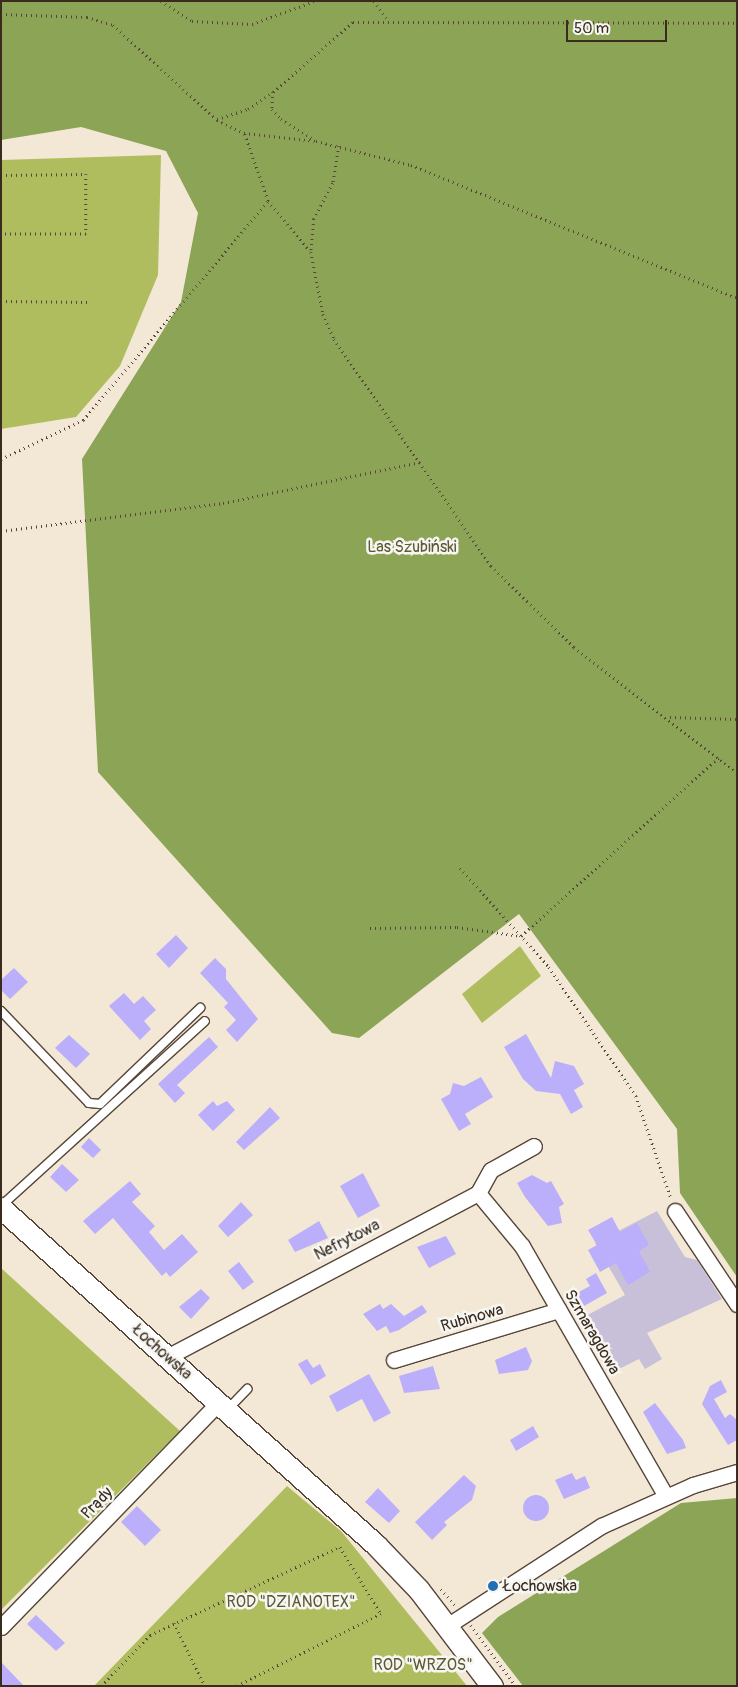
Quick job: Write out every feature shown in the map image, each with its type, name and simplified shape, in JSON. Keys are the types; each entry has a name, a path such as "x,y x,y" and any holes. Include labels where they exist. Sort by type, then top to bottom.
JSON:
{"main road":[{"name":"Łochowska","path":"1,1207 223,1406 394,1563 447,1626 492,1686"}],"street":[{"path":"478,1193 491,1170 534,1146"},
{"name":"Szmaragdowa","path":"478,1193 522,1246 666,1496"},
{"name":"Nefrytowa","path":"167,1357 478,1193"},
{"path":"675,1212 737,1304"},
{"name":"Rubinowa","path":"394,1360 559,1310"},
{"name":"Prądy","path":"1,1627 223,1406"},
{"path":"447,1626 601,1526 666,1496 737,1472"}],"lane":[{"path":"1,1011 89,1103 100,1104 200,1008"},
{"path":"1,1207 205,1021"},
{"path":"223,1406 247,1389"}],"path":[{"path":"161,1 192,21 252,24 315,1"},
{"path":"374,1 387,18"},
{"path":"1,14 78,16 113,25 216,120 244,133 316,141 411,165 737,298"},
{"path":"216,120 248,109 273,92 353,22 387,18 737,23"},
{"path":"273,92 272,109 281,120 316,141"},
{"path":"244,133 268,201 311,252"},
{"path":"338,146 332,184 314,219 311,252 323,314 334,339 422,462 492,566 574,646 669,717 737,773"},
{"path":"1,175 86,174 86,234 1,234"},
{"path":"1,459 83,420 228,246 268,201"},
{"path":"1,301 90,302"},
{"path":"1,531 222,504 422,462"},
{"path":"669,717 737,719"},
{"path":"521,936 718,758"},
{"path":"460,868 549,967 636,1096 675,1212"},
{"path":"370,928 457,927 521,936"},
{"path":"101,1686 150,1635 340,1547 381,1614 237,1686"},
{"path":"174,1623 205,1686"}],"shaded area":[{"path":"657,1211 685,1257 697,1260 722,1299 647,1333 662,1359 645,1369 639,1359 609,1374 580,1319 625,1295 595,1243"}],"green space":[{"name":"Las Szubiński","path":"1,1 737,1 737,1277 680,1193 677,1129 519,914 359,1038 332,1033 98,772 82,459 181,302 198,213 166,151 81,127 1,140"},
{"path":"161,155 158,275 120,366 76,417 1,429 1,160"},
{"path":"520,946 541,976 482,1023 462,994"},
{"path":"1,1268 180,1431 1,1610"},
{"name":"ROD \"DZIANOTEX\"","path":"287,1486 341,1531 467,1686 94,1686"},
{"path":"737,1498 737,1686 523,1686 482,1633 498,1617 681,1503"}],"building":[{"path":"176,935 188,948 169,968 156,954"},
{"path":"215,958 226,969 226,979 258,1019 237,1042 226,1030 236,1020 224,1007 228,1003 200,973"},
{"path":"14,968 28,982 10,999 1,990 1,980"},
{"path":"124,993 134,1004 143,996 156,1010 144,1021 151,1029 140,1040 109,1006"},
{"path":"526,1034 551,1078 555,1061 574,1066 584,1084 574,1090 583,1107 571,1114 560,1094 536,1091 523,1079 504,1047"},
{"path":"69,1035 90,1054 76,1068 55,1048"},
{"path":"209,1037 218,1047 177,1085 185,1093 175,1103 158,1084"},
{"path":"481,1077 493,1097 465,1114 471,1124 459,1131 441,1099 450,1094 453,1083 464,1086"},
{"path":"213,1101 217,1106 227,1101 235,1110 213,1131 198,1115"},
{"path":"270,1107 280,1118 244,1150 236,1142"},
{"path":"89,1138 101,1150 93,1158 81,1147"},
{"path":"62,1164 79,1180 66,1192 50,1177"},
{"path":"363,1173 380,1206 358,1218 340,1186"},
{"path":"532,1175 547,1183 551,1181 564,1204 559,1207 562,1223 548,1226 525,1197 517,1183"},
{"path":"130,1181 141,1194 132,1202 155,1226 149,1232 164,1250 182,1234 198,1252 170,1277 166,1272 162,1276 113,1218 95,1234 83,1221"},
{"path":"241,1202 253,1215 228,1237 218,1226"},
{"path":"612,1217 620,1232 637,1223 649,1245 639,1251 650,1272 628,1285 616,1263 600,1272 588,1250 597,1245 588,1230"},
{"path":"319,1221 328,1238 295,1252 288,1240"},
{"path":"446,1236 456,1254 429,1268 417,1247"},
{"path":"239,1262 254,1282 243,1290 228,1271"},
{"path":"596,1273 607,1293 584,1306 577,1293 590,1286 586,1279"},
{"path":"201,1289 210,1298 191,1319 179,1307"},
{"path":"380,1304 383,1309 391,1304 404,1316 422,1305 427,1312 399,1330 390,1333 386,1326 377,1331 363,1314"},
{"path":"526,1347 532,1361 528,1370 499,1374 495,1360"},
{"path":"307,1359 313,1368 320,1364 326,1376 311,1385 298,1364"},
{"path":"433,1366 440,1389 404,1393 399,1376"},
{"path":"369,1374 391,1413 374,1422 362,1399 337,1412 329,1396"},
{"path":"721,1380 727,1392 714,1399 725,1418 730,1414 737,1420 737,1440 728,1445 702,1404 710,1386"},
{"path":"655,1403 683,1440 686,1448 667,1454 643,1412"},
{"path":"533,1426 539,1437 516,1451 510,1440"},
{"path":"572,1473 576,1480 585,1476 590,1488 564,1499 555,1480"},
{"path":"464,1475 476,1486 472,1500 444,1522 447,1525 432,1540 415,1522"},
{"path":"378,1488 400,1511 389,1523 365,1502"},
{"path":"536,1495 545,1499 549,1508 545,1517 536,1521 527,1517 523,1508 527,1499"},
{"path":"137,1506 161,1530 145,1546 121,1522"},
{"path":"36,1615 65,1643 56,1651 27,1624"},
{"path":"1,1662 24,1686 1,1686"}],"place":[{"name":"Łochowska","path":"493,1586"}],"park label":[{"name":"ROD \"WRZOS\"","path":"423,1665"}]}
